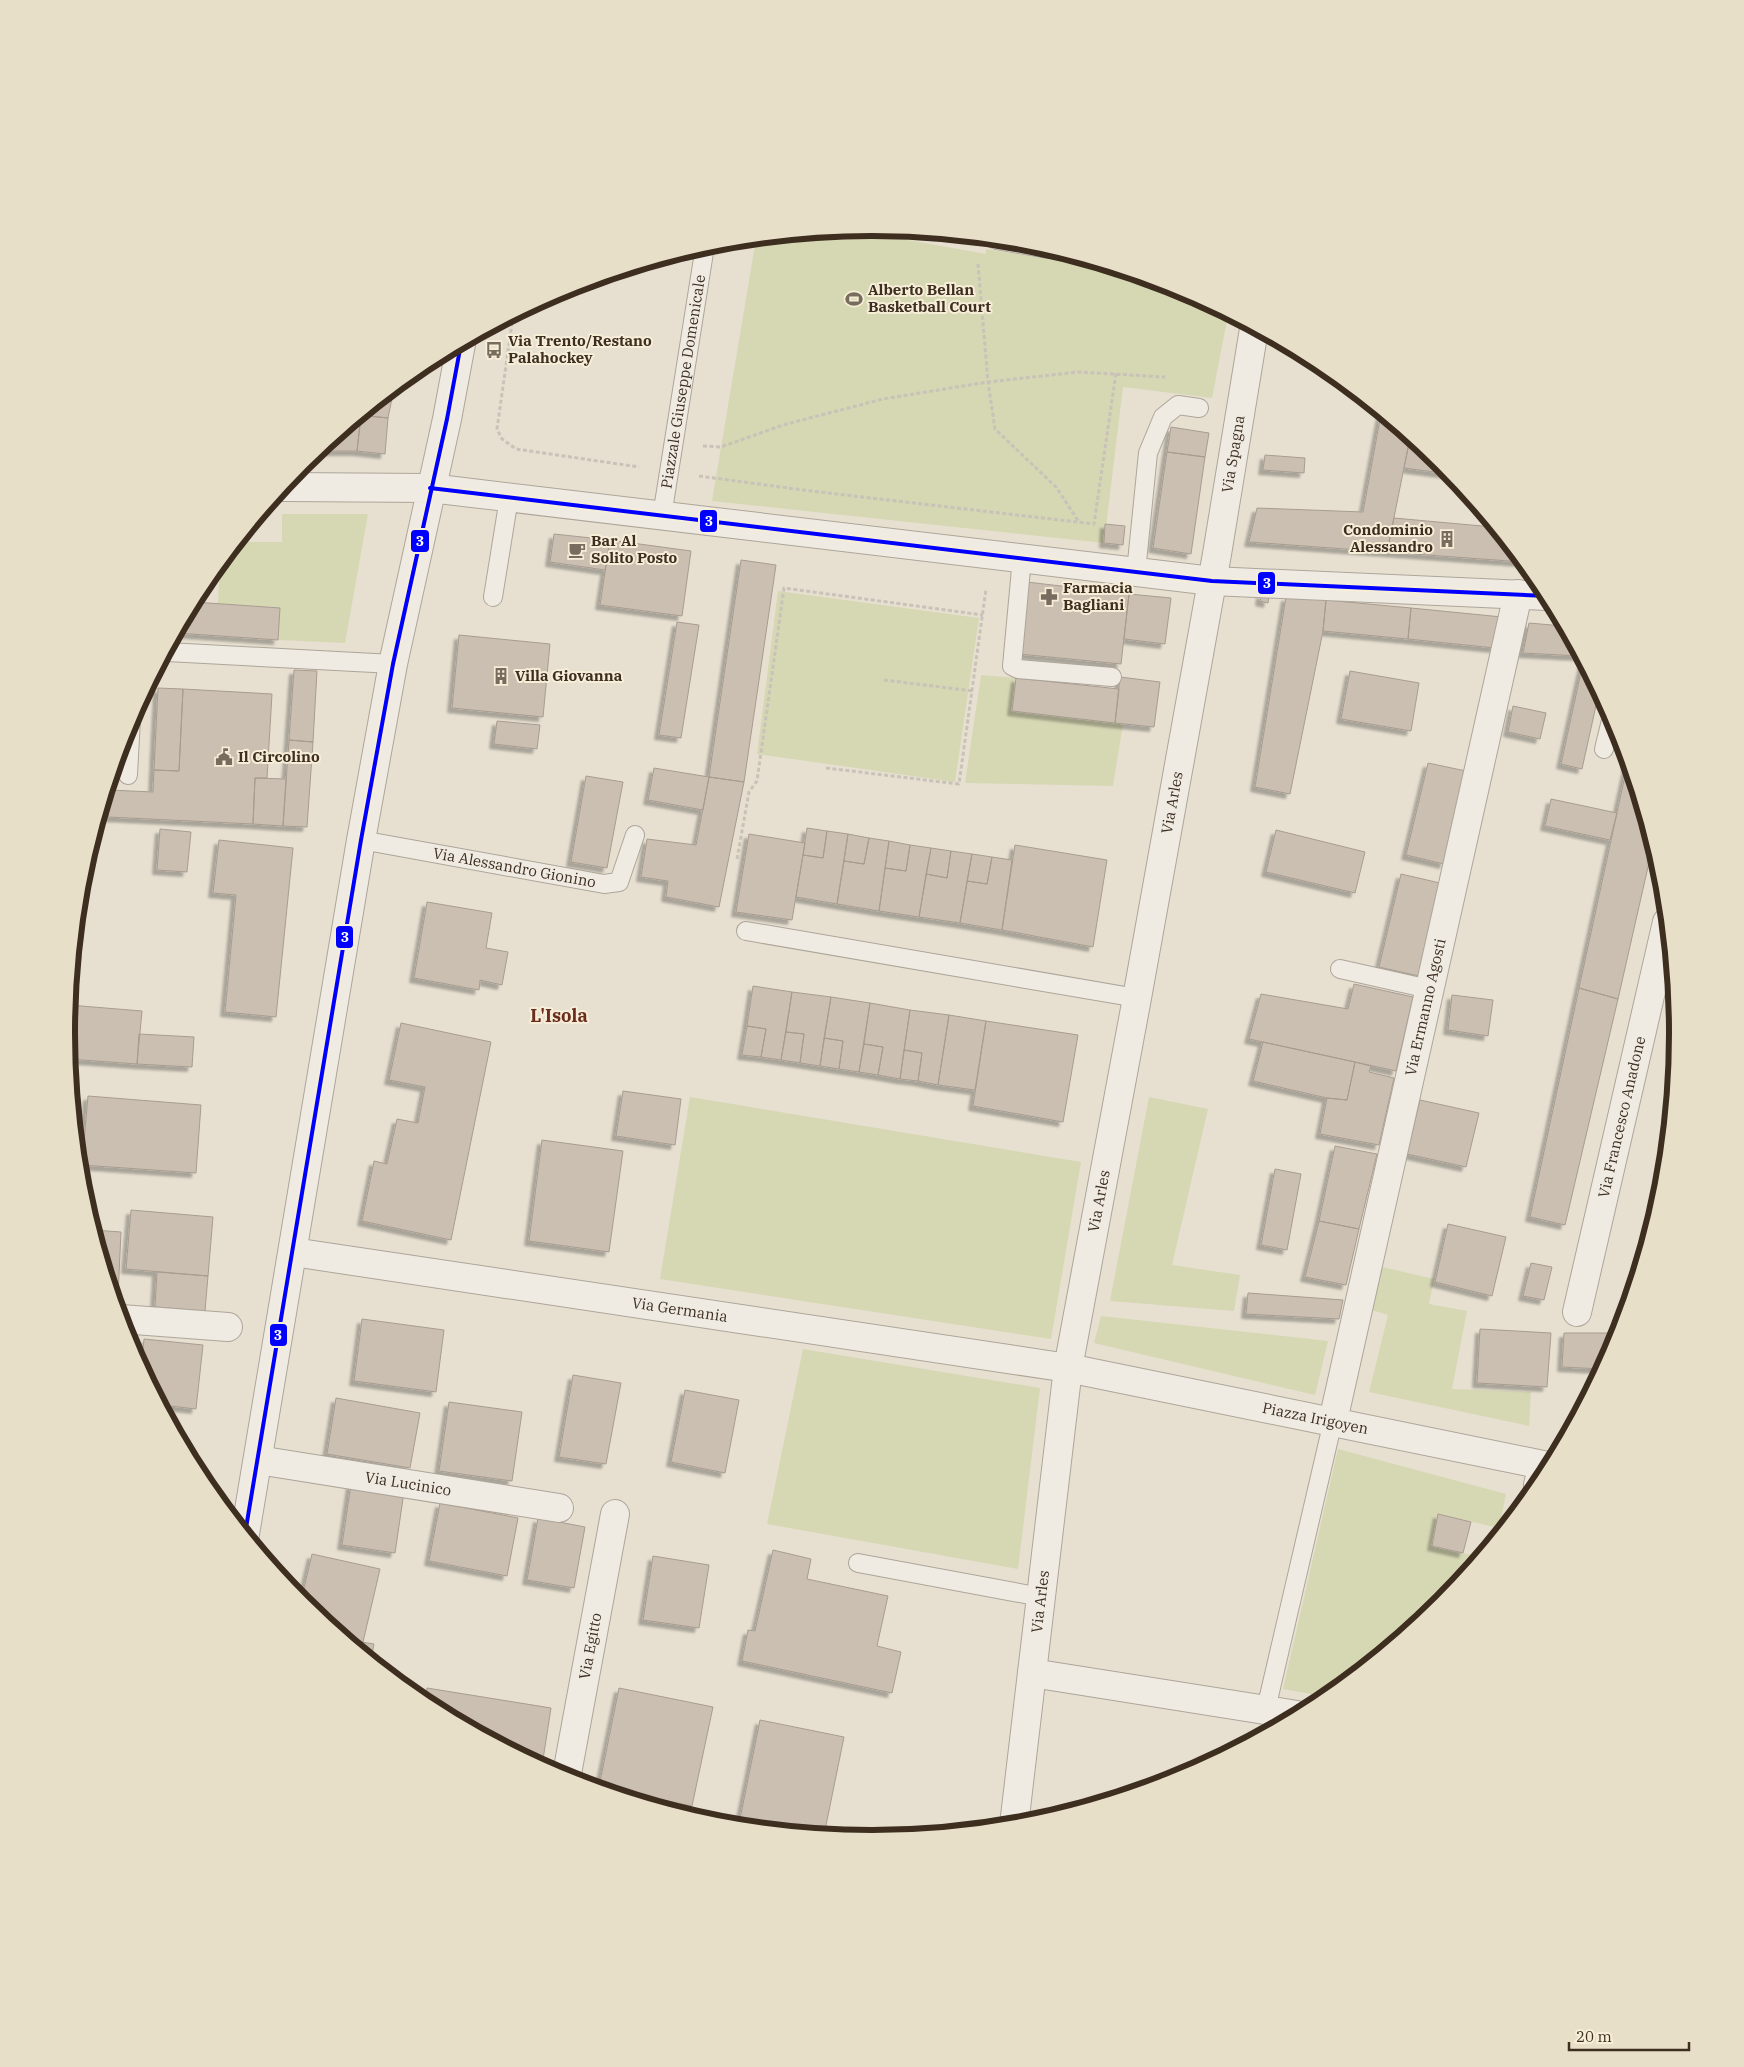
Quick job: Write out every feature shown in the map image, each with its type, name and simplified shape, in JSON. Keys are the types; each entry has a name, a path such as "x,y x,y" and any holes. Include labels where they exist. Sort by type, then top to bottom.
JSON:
{"street":[{"name":"Via Spagna","path":"1212,581 1253,334"},
{"path":"247,1528 361,840 393,664 430,488 447,419 460,352"},
{"path":"292,487 430,488 662,516 1021,568 1136,572 1212,581 1538,595"},
{"name":"Via Arles","path":"1015,1817 1068,1368 1212,581"},
{"name":"Via Ermanno Agosti","path":"1333,1421 1518,594"},
{"name":"Via Francesco Anadone","path":"1577,1312 1663,939"},
{"name":"Via Germania","path":"293,1252 1068,1368"},
{"path":"129,1320 228,1327"},
{"name":"Piazza Irigoyen","path":"1068,1368 1542,1465"},
{"name":"Via Lucinico","path":"258,1460 559,1508"},
{"name":"Via Egitto","path":"568,1770 615,1514"},
{"path":"1032,1673 1287,1713"}],"lane":[{"name":"Piazzale Giuseppe Domenicale","path":"662,516 704,255"},
{"path":"1136,572 1148,453 1163,416 1178,405 1200,408"},
{"path":"493,597 509,498"},
{"path":"1021,568 1012,666 1018,669 1112,676"},
{"path":"173,652 393,664"},
{"path":"1604,749 1609,730"},
{"path":"128,775 130,745"},
{"name":"Via Alessandro Gionino","path":"361,840 604,884 619,882 635,835"},
{"path":"746,931 1137,998"},
{"path":"1340,969 1429,989"},
{"path":"1266,1710 1333,1421"},
{"path":"858,1563 1041,1597"}],"path":[{"path":"977,257 988,382 995,429 1056,487 1079,522"},
{"path":"512,323 497,429 502,439 516,449 540,454 803,490 1094,524 1116,373"},
{"path":"673,444 721,447 783,425 883,399 988,382 1078,372 1171,377"},
{"path":"826,768 960,784 974,691 988,574 1021,568"},
{"path":"737,859 749,792 757,781 784,588 983,616"},
{"path":"884,680 974,691"}],"green space":[{"path":"872,236 889,237 986,254 986,249 1078,264 1177,297 1227,320 1212,398 1123,387 1104,543 712,501 755,245 820,238"},
{"path":"282,514 368,514 345,643 278,640 280,608 218,604 219,577 245,542 282,542"},
{"path":"778,591 979,618 955,782 757,754"},
{"path":"981,675 1016,678 1012,711 1123,724 1113,786 965,783"},
{"path":"690,1097 1081,1162 1051,1339 660,1279"},
{"path":"1149,1097 1208,1109 1172,1265 1240,1275 1234,1311 1110,1301"},
{"path":"1382,1267 1434,1279 1429,1304 1467,1311 1452,1389 1531,1392 1529,1426 1369,1392 1388,1315 1372,1310"},
{"path":"1101,1316 1328,1341 1315,1395 1094,1343"},
{"path":"803,1349 1040,1388 1018,1569 767,1524"},
{"path":"1338,1449 1506,1494 1500,1524 1497,1528 1438,1514 1432,1546 1474,1556 1436,1597 1397,1633 1357,1666 1316,1695 1283,1689"}],"building":[{"path":"392,397 388,418 369,416"},
{"path":"369,416 388,418 385,454 357,451 360,423"},
{"path":"1380,420 1409,445 1387,552 1249,542 1257,508 1363,512"},
{"path":"360,423 357,451 329,451"},
{"path":"1171,427 1209,433 1205,457 1167,452"},
{"path":"1409,445 1438,472 1404,468"},
{"path":"1167,452 1205,457 1191,554 1153,548"},
{"path":"1265,455 1305,458 1304,473 1263,470"},
{"name":"Condominio Alessandro","path":"1394,518 1486,526 1514,561 1387,552"},
{"path":"1105,524 1125,526 1123,545 1104,543"},
{"path":"554,534 610,540 605,570 550,562"},
{"path":"610,540 691,551 682,616 600,605"},
{"path":"741,560 776,565 744,782 709,777"},
{"path":"1027,582 1129,594 1121,664 1019,654"},
{"path":"1129,594 1171,598 1165,644 1124,639"},
{"path":"1261,594 1269,595 1268,603 1260,601"},
{"path":"1286,597 1326,600 1323,631 1290,794 1255,787"},
{"path":"1326,600 1411,608 1408,639 1323,631"},
{"path":"202,603 280,608 278,640 183,633"},
{"path":"1411,608 1502,617 1495,648 1408,639"},
{"path":"677,622 699,625 681,738 659,735"},
{"path":"1529,623 1556,625 1573,656 1523,653"},
{"name":"Villa Giovanna","path":"459,635 550,644 543,717 452,708"},
{"path":"294,670 317,671 313,742 289,740"},
{"path":"1350,671 1419,683 1411,731 1341,719"},
{"path":"1581,671 1597,703 1582,769 1561,764"},
{"path":"1120,677 1160,682 1154,727 1115,723"},
{"path":"1016,678 1119,689 1115,723 1012,711"},
{"path":"158,688 183,689 179,771 154,770"},
{"path":"183,689 272,694 267,778 255,778 253,824 108,817 113,790 153,792 154,770 179,771"},
{"path":"1513,706 1546,713 1540,739 1508,732"},
{"path":"497,721 540,725 537,749 494,744"},
{"path":"289,740 313,742 307,827 283,826"},
{"path":"1428,763 1466,771 1444,864 1406,855"},
{"path":"654,768 709,777 703,810 648,800"},
{"path":"1626,773 1650,860 1618,999 1579,988"},
{"path":"586,776 623,782 607,868 571,862"},
{"path":"709,777 744,782 719,907 666,897 668,881 641,877 647,839 696,845"},
{"path":"255,778 286,779 283,826 253,824"},
{"path":"1551,799 1617,813 1610,840 1545,826"},
{"path":"807,828 827,831 823,858 803,855"},
{"path":"160,829 191,832 187,872 157,870"},
{"path":"1276,830 1365,852 1355,893 1266,872"},
{"path":"827,831 848,834 837,904 796,897 803,855 823,858"},
{"path":"749,834 805,843 792,920 736,912"},
{"path":"848,834 869,838 864,864 844,861"},
{"path":"869,838 889,841 879,911 837,904 844,861 864,864"},
{"path":"219,840 293,848 276,1017 225,1012 236,895 213,893"},
{"path":"889,841 910,845 906,871 885,868"},
{"path":"910,845 931,848 919,917 879,911 885,868 906,871"},
{"path":"1015,845 1107,860 1093,947 1002,930"},
{"path":"931,848 951,851 947,878 926,874"},
{"path":"951,851 972,854 960,923 919,917 926,874 947,878"},
{"path":"972,854 992,857 987,884 967,881"},
{"path":"992,857 1012,860 1002,930 960,923 967,881 987,884"},
{"path":"1401,874 1440,883 1419,976 1379,967"},
{"path":"427,902 492,913 486,948 508,952 502,985 480,980 479,990 414,978"},
{"path":"1354,984 1413,997 1396,1071 1249,1039 1261,994 1348,1009"},
{"path":"753,986 792,992 781,1060 761,1057 766,1029 747,1026"},
{"path":"1579,988 1618,999 1565,1225 1530,1217"},
{"path":"792,992 831,997 820,1066 800,1063 804,1034 786,1032"},
{"path":"1452,995 1493,1000 1488,1036 1448,1030"},
{"path":"831,997 870,1003 859,1072 839,1069 843,1041 824,1038"},
{"path":"870,1003 910,1010 900,1079 878,1075 883,1047 864,1044"},
{"path":"76,1006 142,1011 137,1064 76,1060"},
{"path":"910,1010 949,1015 938,1085 918,1081 922,1053 904,1050"},
{"path":"949,1015 986,1021 975,1090 938,1085"},
{"path":"986,1021 1078,1035 1063,1122 973,1106"},
{"path":"401,1023 491,1042 451,1240 362,1221 374,1161 387,1164 397,1119 418,1123 425,1087 389,1080"},
{"path":"747,1026 766,1029 761,1057 742,1055"},
{"path":"786,1032 804,1034 800,1063 781,1060"},
{"path":"139,1034 194,1037 192,1067 137,1064"},
{"path":"824,1038 843,1041 839,1069 820,1066"},
{"path":"1263,1042 1355,1062 1347,1100 1327,1098 1253,1081"},
{"path":"864,1044 883,1047 878,1075 859,1072"},
{"path":"904,1050 922,1053 918,1081 900,1079"},
{"path":"1355,1062 1371,1066 1369,1072 1394,1078 1379,1145 1320,1134 1327,1098 1347,1100"},
{"path":"623,1091 681,1099 675,1145 616,1136"},
{"path":"88,1096 201,1105 196,1173 86,1165 84,1148"},
{"path":"1420,1100 1479,1113 1466,1167 1407,1154"},
{"path":"542,1140 623,1151 609,1252 529,1241"},
{"path":"1335,1146 1377,1154 1359,1229 1319,1221"},
{"path":"1275,1169 1301,1174 1287,1250 1261,1245"},
{"path":"131,1210 213,1217 208,1276 126,1269"},
{"path":"1319,1221 1359,1229 1346,1285 1305,1277"},
{"path":"1448,1224 1506,1237 1492,1296 1435,1282"},
{"path":"100,1230 121,1232 118,1293"},
{"path":"1531,1263 1552,1267 1544,1300 1523,1296"},
{"path":"157,1272 208,1276 205,1311 155,1307"},
{"path":"1248,1293 1343,1300 1339,1319 1246,1314"},
{"path":"362,1319 444,1330 436,1392 354,1381"},
{"path":"1480,1329 1551,1333 1547,1387 1477,1383"},
{"path":"1564,1333 1610,1333 1595,1369 1562,1367"},
{"path":"144,1339 203,1345 196,1409 168,1406 143,1353"},
{"path":"573,1375 621,1383 606,1464 559,1457"},
{"path":"685,1390 739,1400 725,1473 671,1462"},
{"path":"336,1398 420,1413 410,1468 327,1454"},
{"path":"449,1402 522,1412 512,1481 439,1471"},
{"path":"351,1484 404,1492 395,1553 342,1545"},
{"path":"440,1503 518,1518 507,1576 429,1561"},
{"path":"1438,1514 1471,1522 1463,1553 1432,1546"},
{"path":"538,1518 585,1527 574,1588 527,1580"},
{"path":"773,1550 811,1559 807,1579 888,1596 877,1646 901,1652 892,1693 742,1661 748,1630 755,1631"},
{"path":"312,1554 380,1569 363,1642 356,1640 347,1633 303,1592"},
{"path":"653,1556 709,1565 699,1628 643,1620"},
{"path":"357,1641 374,1644 372,1654"},
{"path":"427,1688 551,1708 543,1759 473,1724 426,1694"},
{"path":"619,1688 713,1707 692,1806 642,1796 600,1782"},
{"path":"760,1720 844,1737 825,1829 768,1824 740,1819"}],"transit line":[{"name":"3","path":"246,1527 361,840 393,664 447,419 460,352"},
{"name":"3","path":"430,488 1212,581 1538,596"}],"place":[{"name":"Alberto Bellan Basketball Court","path":"854,299"},
{"name":"Via Trento/Restano Palahockey","path":"494,350"},
{"name":"Condominio Alessandro","path":"1447,539"},
{"name":"Bar Al Solito Posto","path":"577,550"},
{"name":"Farmacia Bagliani","path":"1049,597"},
{"name":"Villa Giovanna","path":"501,676"},
{"name":"Il Circolino","path":"224,757"}],"district":[{"name":"L'Isola","path":"559,1016"}]}
